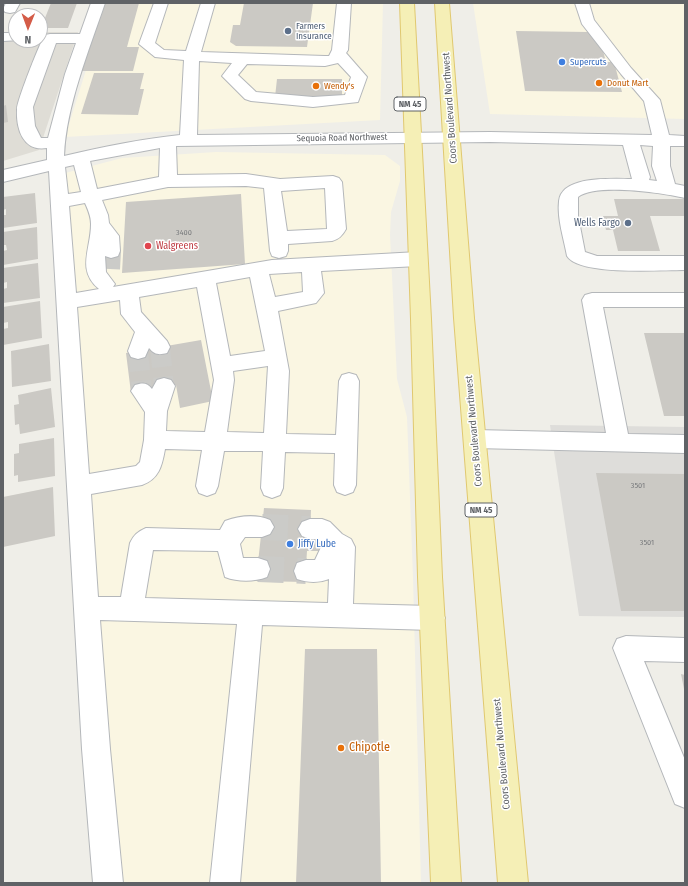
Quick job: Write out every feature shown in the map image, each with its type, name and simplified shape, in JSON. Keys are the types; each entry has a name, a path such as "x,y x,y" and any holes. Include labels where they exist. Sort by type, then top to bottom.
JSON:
{"main road":[{"name":"NM 45","path":"407,3 432,618 446,883"},
{"name":"Coors Boulevard Northwest","path":"442,3 475,438 513,883"}],"street":[{"path":"98,3 73,74 56,153 78,486 108,883"},
{"path":"161,3 148,44 160,54 243,59 325,61 334,58 340,50 344,3"},
{"path":"188,140 192,55 208,3"},
{"path":"582,3 587,21 626,71 652,100 662,141 661,166 667,187"},
{"path":"48,38 86,39"},
{"path":"42,48 24,112 30,138 34,142 56,153"},
{"path":"243,59 230,76 251,96 313,102 352,99 360,77 338,53"},
{"name":"Sequoia Road Northwest","path":"3,176 56,153 82,158 167,141 451,137 685,141"},
{"path":"630,140 641,177 639,184"},
{"path":"167,141 169,156 168,181"},
{"path":"82,158 91,196 99,215 100,225 96,252 96,273 107,275 129,291 279,266 418,259"},
{"path":"60,202 168,181 246,180 280,185 333,182 337,229 332,235 279,238"},
{"path":"272,184 273,206 279,238 279,266"},
{"path":"685,192 667,187 639,184 582,187 569,195 568,208 576,256 584,260 597,263 685,263"},
{"path":"100,225 110,236 107,275"},
{"path":"267,306 309,298 314,293 311,264"},
{"path":"258,269 267,306 279,371 272,488"},
{"path":"66,302 107,275"},
{"path":"205,278 224,380 206,486"},
{"path":"129,291 131,314 160,347"},
{"path":"619,442 592,300 685,300"},
{"path":"138,350 146,331"},
{"path":"221,365 276,357"},
{"path":"345,485 349,382"},
{"path":"78,486 142,475 151,466 155,440 156,411 164,386"},
{"path":"142,391 156,411"},
{"path":"475,438 685,444"},
{"path":"155,440 346,444"},
{"path":"131,609 142,543 146,539 226,541 239,528 262,522"},
{"path":"310,523 322,529 335,543 340,544 342,547 340,616"},
{"path":"226,541 234,569 258,563"},
{"path":"306,565 322,571 335,543"},
{"path":"87,608 432,618"},
{"path":"225,883 251,613"},
{"path":"685,650 626,648 685,794"}],"shaded area":[{"path":"107,3 383,3 380,120 65,137"},
{"path":"473,3 685,3 685,119 490,114"},
{"path":"3,32 8,32 8,48 48,48 48,32 78,32 39,150 3,161"},
{"path":"216,152 385,155 400,166 400,181 391,212 390,235 397,379 407,417 421,883 92,883 54,176 122,158"},
{"path":"550,425 685,427 685,617 579,616"}],"building":[{"path":"51,3 77,3 68,28 48,28 48,10"},
{"path":"103,3 139,3 127,47 139,47 133,71 81,71"},
{"path":"244,3 313,3 307,47 236,46 230,42 233,25 240,25"},
{"path":"516,31 588,32 602,47 606,62 614,62 622,92 525,91"},
{"path":"94,73 144,73 140,89 144,89 138,115 81,114"},
{"path":"277,79 342,79 342,97 275,97"},
{"path":"6,105 8,122 3,123 3,106"},
{"path":"35,193 37,223 3,228 3,215 6,215 6,209 3,210 3,197"},
{"name":"Walgreens","path":"241,194 245,264 122,273 126,202"},
{"name":"Wells Fargo","path":"614,199 685,199 685,216 650,216 660,251 618,251 613,230 606,230 603,216 618,216"},
{"path":"37,227 38,259 3,265 3,251 7,250 6,245 3,245 3,232"},
{"path":"38,263 40,298 3,303 3,289 7,288 7,282 3,283 3,268"},
{"path":"40,301 42,338 3,345 3,329 8,328 8,322 3,323 3,307"},
{"path":"644,333 685,333 685,416 664,416"},
{"path":"201,340 213,401 180,408 176,385 131,393 126,353"},
{"path":"49,344 51,381 12,387 11,351"},
{"path":"51,388 55,427 20,434 19,424 15,425 14,405 19,404 18,395"},
{"path":"54,438 55,476 18,482 18,475 14,476 14,454 19,453 19,444"},
{"path":"596,473 685,474 685,611 621,611"},
{"path":"53,487 55,536 3,547 3,497"},
{"name":"Jiffy Lube","path":"264,508 311,510 310,537 320,537 319,551 307,551 305,582 256,581"},
{"path":"305,649 377,649 381,883 296,883"},
{"path":"681,674 685,675 685,689 684,689"}],"tunnel":[{"path":"110,269 111,251"},
{"path":"160,347 164,386"},
{"path":"138,351 142,391"},
{"path":"262,527 310,529"},
{"path":"258,569 306,571"}],"place":[{"name":"Farmers Insurance","path":"288,31"},
{"name":"Supercuts","path":"562,62"},
{"name":"Donut Mart","path":"599,83"},
{"name":"Wendy's","path":"316,86"},
{"name":"Wells Fargo","path":"628,223"},
{"name":"Walgreens","path":"148,246"},
{"name":"Jiffy Lube","path":"290,544"},
{"name":"Chipotle","path":"341,748"}]}
